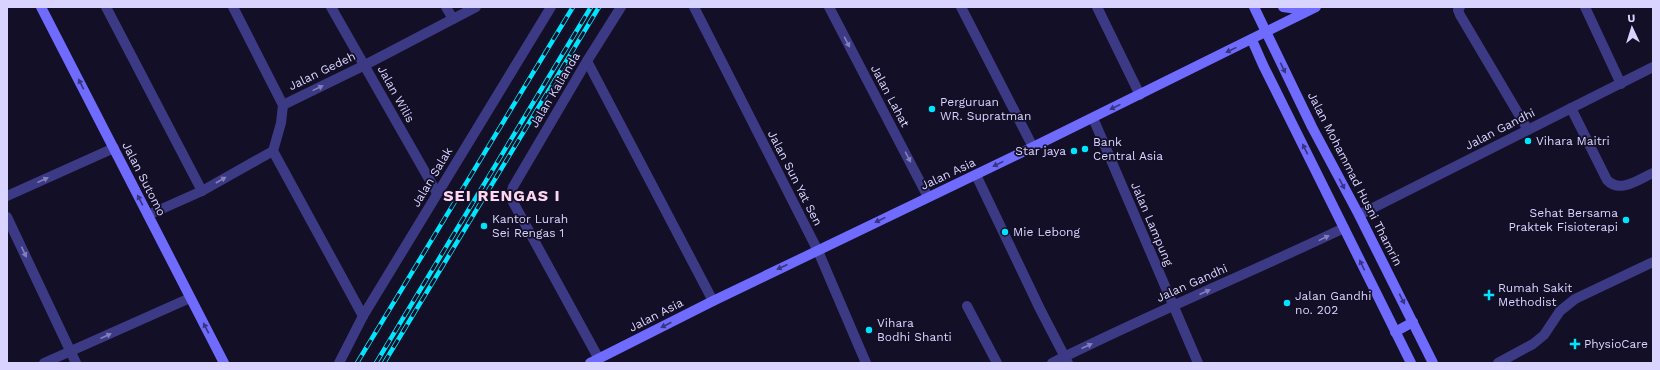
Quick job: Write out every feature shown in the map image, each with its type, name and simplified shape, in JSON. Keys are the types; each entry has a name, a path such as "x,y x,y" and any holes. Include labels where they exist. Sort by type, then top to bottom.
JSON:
{"main road":[{"name":"Jalan Sutomo","path":"41,7 224,363"},
{"name":"Jalan Mohammad Husni Thamrin","path":"1254,7 1312,127 1359,215 1433,363"},
{"path":"1283,7 1297,9 1315,8"},
{"name":"Jalan Asia","path":"595,361 712,301 976,175 1315,8"},
{"path":"1252,40 1411,363"},
{"path":"1395,332 1413,322"}],"street":[{"path":"106,7 202,191"},
{"path":"233,7 283,105"},
{"name":"Jalan Wilis","path":"331,7 437,194"},
{"path":"446,7 453,19"},
{"name":"Jalan Gedeh","path":"273,151 283,105 365,65 476,7"},
{"name":"Jalan Salak","path":"339,363 363,316 551,7"},
{"name":"Jalan Kalianda","path":"595,361 513,202 511,194 513,187 587,61 621,7"},
{"name":"Jalan Sun Yat Sen","path":"694,7 818,251 866,363"},
{"name":"Jalan Lahat","path":"829,7 928,197"},
{"path":"961,7 1033,147"},
{"path":"1097,7 1140,95"},
{"path":"1460,7 1458,10 1460,15 1528,130"},
{"path":"1585,7 1621,84"},
{"path":"587,61 712,301"},
{"name":"Jalan Gandhi","path":"1359,215 1653,67"},
{"path":"1571,108 1607,180 1611,184 1622,186 1653,173"},
{"name":"Jalan Lampung","path":"1093,118 1198,363"},
{"path":"7,196 114,148"},
{"path":"148,215 202,191 273,151 363,316"},
{"path":"976,175 1066,360"},
{"path":"7,217 76,363"},
{"name":"Jalan Gandhi","path":"1052,363 1066,360 1173,306 1278,260 1344,228"},
{"path":"1498,363 1533,344 1544,335 1560,311 1575,298 1653,262"},
{"path":"44,363 190,298"},
{"path":"967,306 997,363"}],"railway":[{"path":"357,363 573,7"},
{"path":"376,363 591,7"},
{"path":"384,363 599,7"}],"place":[{"name":"Perguruan WR. Supratman","path":"932,109"},
{"name":"Vihara Maitri","path":"1528,141"},
{"name":"Bank Central Asia","path":"1085,149"},
{"name":"Star jaya","path":"1074,151"},
{"name":"Sehat Bersama Praktek Fisioterapi","path":"1626,220"},
{"name":"Kantor Lurah Sei Rengas 1","path":"484,226"},
{"name":"Mie Lebong","path":"1005,232"},
{"name":"Rumah Sakit Methodist","path":"1489,295"},
{"name":"Jalan Gandhi no. 202","path":"1287,303"},
{"name":"Vihara Bodhi Shanti","path":"869,330"},
{"name":"PhysioCare","path":"1575,344"}],"district":[{"name":"SEI RENGAS I","path":"502,195"}]}
